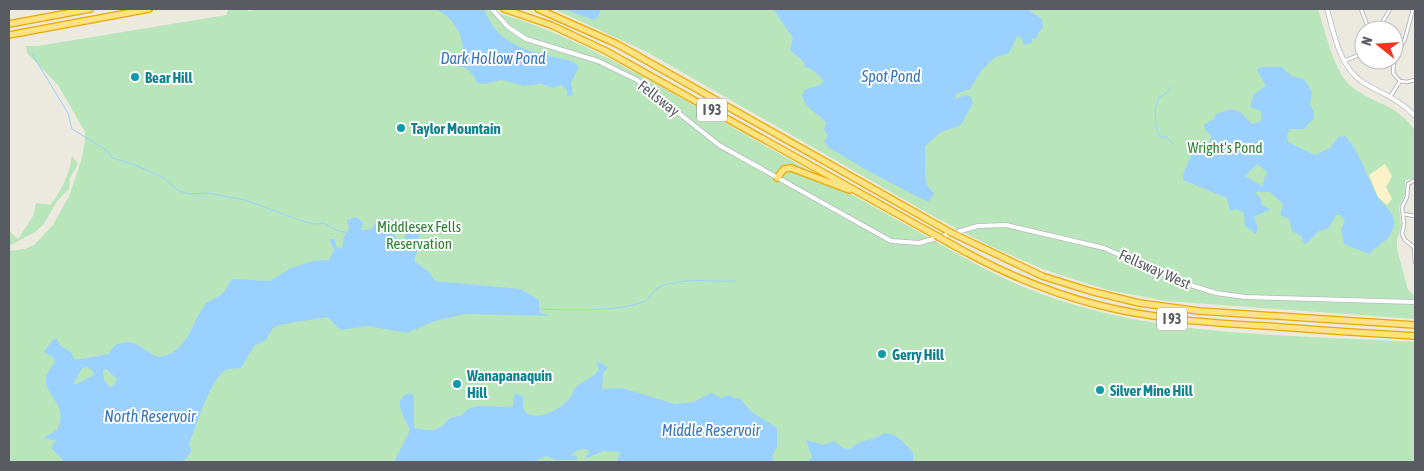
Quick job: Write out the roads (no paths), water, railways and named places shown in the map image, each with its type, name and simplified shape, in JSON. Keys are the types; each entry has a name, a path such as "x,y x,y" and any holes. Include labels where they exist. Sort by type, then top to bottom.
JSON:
{"highway":[{"path":"9,24 90,9"},
{"path":"9,35 149,9"},
{"name":"I 93","path":"504,9 551,25 597,46 988,264 1030,282 1078,299 1127,312 1198,322 1415,336"},
{"name":"I 93","path":"538,9 617,44 958,236 1042,276 1095,293 1139,303 1204,311 1415,325"},
{"path":"777,178 784,169 791,168 864,196"}],"main road":[{"name":"Fellsway","path":"492,9 513,31 526,39 600,62 637,80 708,138 880,236 900,243"},
{"path":"1326,9 1344,61 1358,79 1390,97 1415,116"},
{"name":"Fellsway West","path":"900,243 920,243 978,226 1006,224 1104,248 1187,284 1230,296 1415,302"}],"street":[{"path":"1383,20 1390,9"},
{"path":"1404,42 1413,9"},
{"path":"1344,61 1354,57"},
{"path":"1393,70 1400,81 1415,80"},
{"path":"1390,97 1400,81"},
{"path":"1415,180 1408,184 1407,197 1402,206 1404,224 1402,236 1415,247 1415,262"},
{"path":"1403,214 1415,216"}],"water":[{"name":"Dark Hollow Pond","path":"432,9 473,9 485,11 490,22 505,39 524,49 575,63 579,67 571,83 573,95 567,96 567,90 561,85 553,88 541,84 524,86 501,80 486,84 477,83 472,74 466,69 449,65 463,51 463,44 458,31 450,19"},
{"path":"563,9 601,9 598,18 594,20"},
{"name":"Spot Pond","path":"773,9 1027,9 1042,19 1043,27 1038,33 1037,39 1032,38 1032,43 1024,45 1022,38 1017,36 1009,53 994,58 982,70 970,89 956,94 956,99 966,95 971,97 973,103 961,125 941,132 925,146 927,185 934,194 928,202 870,172 828,147 824,141 828,136 824,129 826,122 806,105 802,96 804,90 820,85 824,81 813,70 805,67 803,61 790,50 793,38"},
{"name":"Wright's Pond","path":"1260,67 1282,67 1291,76 1304,79 1312,91 1310,105 1314,112 1314,119 1303,129 1290,129 1287,136 1288,142 1315,155 1330,148 1338,137 1345,136 1355,149 1374,190 1394,218 1391,233 1385,241 1369,254 1344,244 1341,229 1345,221 1341,215 1336,215 1328,229 1320,230 1305,245 1301,236 1292,231 1289,219 1280,215 1283,204 1270,192 1255,192 1261,199 1262,205 1271,209 1254,217 1258,228 1256,234 1245,226 1244,213 1237,209 1230,211 1227,198 1183,180 1190,158 1197,147 1208,145 1212,136 1205,130 1204,125 1214,119 1216,114 1231,109 1240,112 1252,124 1261,121 1261,111 1250,107 1254,94 1266,86 1257,70","holes":["1256,165 1267,172 1262,186 1245,176"]},
{"name":"North Reservoir","path":"356,217 363,222 361,230 371,229 379,219 386,219 398,242 402,244 405,239 405,222 422,222 427,229 419,234 419,245 414,261 430,273 435,281 520,289 539,300 539,312 549,316 465,314 435,321 407,333 368,326 341,330 327,317 279,325 273,328 266,340 254,346 241,368 226,370 214,383 189,444 192,451 183,462 65,462 51,448 56,440 46,439 45,437 57,430 61,414 49,391 46,379 48,372 55,362 53,357 44,352 53,340 57,339 60,346 70,351 75,360 109,354 114,346 127,342 137,345 158,357 167,355 175,351 187,338 204,306 223,293 232,279 270,281 291,268 313,261 329,260 334,250 329,239 335,239 336,247 342,249 344,237 350,227 347,224 347,220","holes":["87,367 93,371 94,375 75,385 74,383 82,368","106,369 117,379 114,385 110,387 104,380 103,371"]},
{"name":"Middle Reservoir","path":"596,361 608,367 603,373 602,389 622,388 675,404 693,402 712,393 721,398 729,395 739,398 752,412 777,428 777,447 772,457 775,462 617,462 620,452 603,451 585,459 589,451 587,449 578,450 571,455 578,457 576,460 555,460 547,456 533,462 394,462 410,430 400,404 404,396 410,393 414,396 414,428 425,430 438,429 450,418 462,415 472,407 513,406 513,397 516,393 523,397 523,408 526,413 538,416 544,415 556,410 566,402 571,397 575,388 599,370"},
{"path":"884,433 897,437 904,443 913,453 913,462 808,462 812,457 806,440 824,445 834,441 843,448 851,449"}],"waterway":[{"path":"32,54 68,113 72,129 106,150 112,158 133,164 164,178 179,191 190,194 207,193 245,200 302,221 314,224 324,223 336,230 347,233"},
{"path":"1171,87 1166,94 1159,97 1155,109 1156,127 1160,137 1167,137 1173,144"},
{"path":"538,309 591,310 620,307 643,302 657,288 669,284 688,281 736,281"}],"place":[{"name":"Bear Hill","path":"135,77"},
{"name":"Taylor Mountain","path":"401,128"},
{"name":"Gerry Hill","path":"882,354"},
{"name":"Wanapanaquin Hill","path":"457,384"},
{"name":"Silver Mine Hill","path":"1100,390"}],"park label":[{"name":"Middlesex Fells Reservation","path":"419,234"}]}
